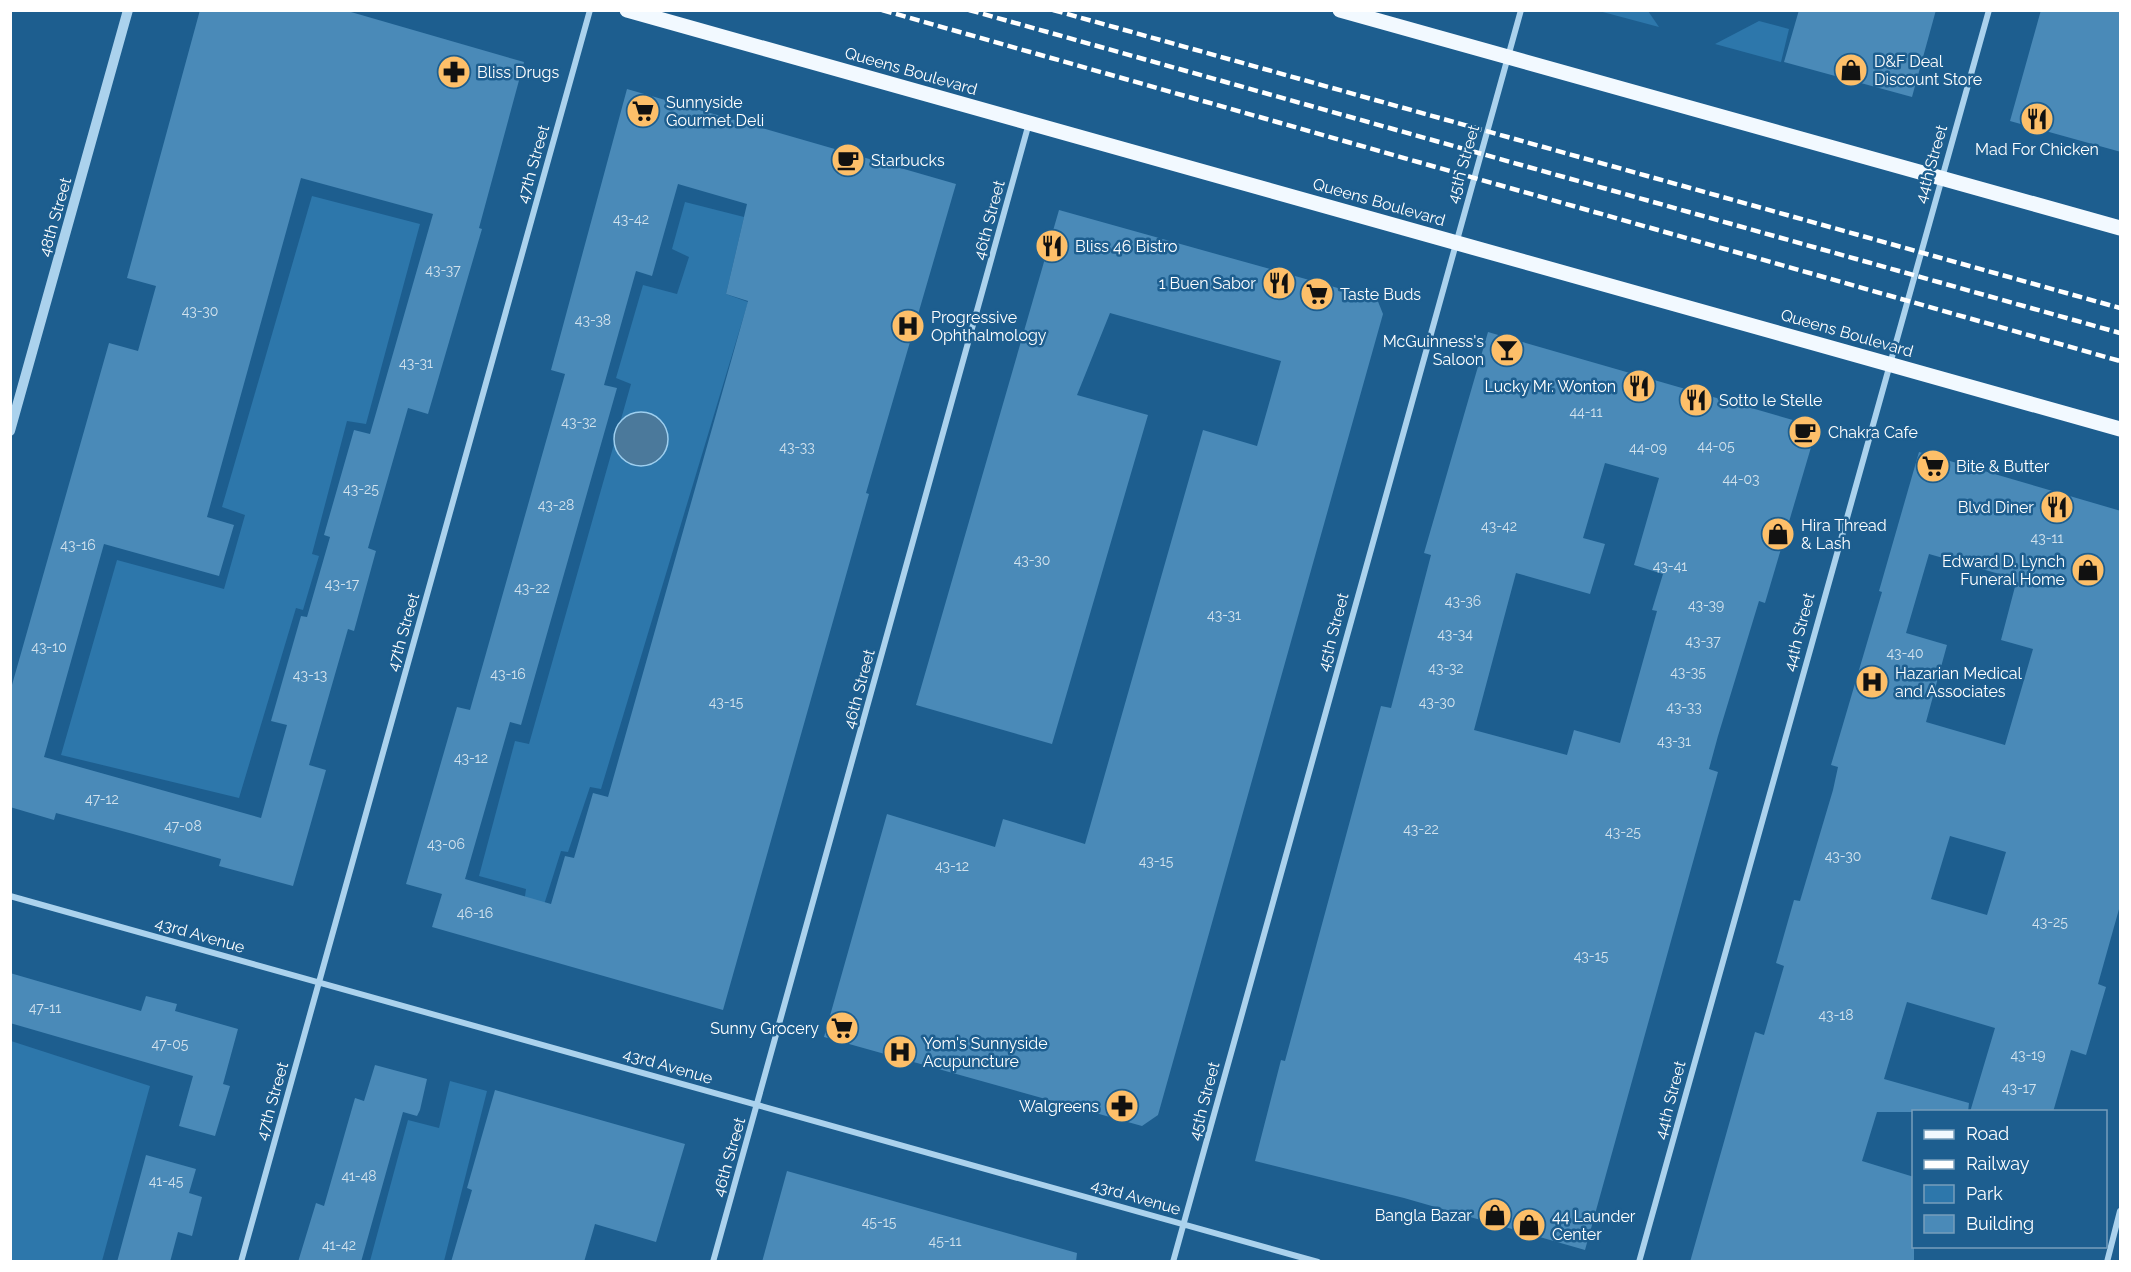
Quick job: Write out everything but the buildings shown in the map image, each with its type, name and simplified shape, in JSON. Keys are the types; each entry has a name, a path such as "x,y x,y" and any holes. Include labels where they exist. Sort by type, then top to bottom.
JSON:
{"main road":[{"name":"Queens Boulevard","path":"627,10 2121,429"},
{"path":"1340,10 2121,228"}],"street":[{"name":"48th Street","path":"10,431 128,10"},
{"name":"47th Street","path":"242,1262 590,10"},
{"name":"45th Street","path":"1173,1262 1521,10"},
{"name":"44th Street","path":"1639,1262 1888,363 1989,10"},
{"name":"46th Street","path":"713,1262 1029,123"},
{"name":"43rd Avenue","path":"10,896 1318,1262"},
{"path":"2107,1262 2121,1211"}],"green space":[{"path":"1599,11 1648,11 1659,27"},
{"path":"1759,21 1789,29 1781,62 1715,44"},
{"path":"312,196 420,224 366,424 347,421 312,554 319,556 303,610 296,608 239,798 61,755 117,560 224,589 245,515 222,507"},
{"path":"685,202 744,217 726,294 748,302 601,789 590,787 568,852 561,851 543,908 524,903 526,889 479,876 515,741 529,744 631,384 616,378 643,285 677,294 689,257 672,249"},
{"path":"11,1041 150,1086 102,1261 11,1261"},
{"path":"450,1081 487,1091 444,1261 370,1261 408,1120 439,1128"}],"shaded area":[{"path":"641,412 651,414 660,420 666,429 668,439 666,449 660,458 651,464 641,466 631,464 622,458 616,449 614,439 616,429 622,420 631,414"}],"railway":[{"path":"882,10 2120,361"},
{"path":"969,10 2120,333"},
{"path":"1053,10 2120,308"}],"place":[{"name":"D&F Deal Discount Store","path":"1851,70"},
{"name":"Bliss Drugs","path":"454,72"},
{"name":"Sunnyside Gourmet Deli","path":"643,111"},
{"name":"Mad For Chicken","path":"2037,119"},
{"name":"Starbucks","path":"848,160"},
{"name":"Bliss 46 Bistro","path":"1052,246"},
{"name":"1 Buen Sabor","path":"1279,283"},
{"name":"Taste Buds","path":"1317,294"},
{"name":"Progressive Ophthalmology","path":"908,326"},
{"name":"McGuinness's Saloon","path":"1507,350"},
{"name":"Lucky Mr. Wonton","path":"1639,386"},
{"name":"Sotto le Stelle","path":"1696,400"},
{"name":"Chakra Cafe","path":"1805,432"},
{"name":"Bite & Butter","path":"1933,466"},
{"name":"Blvd Diner","path":"2057,507"},
{"name":"Hira Thread & Lash","path":"1778,534"},
{"name":"Edward D. Lynch Funeral Home","path":"2088,570"},
{"name":"Hazarian Medical and Associates","path":"1872,682"},
{"name":"Sunny Grocery","path":"842,1028"},
{"name":"Yom's Sunnyside Acupuncture","path":"900,1052"},
{"name":"Walgreens","path":"1122,1106"},
{"name":"Bangla Bazar","path":"1495,1215"},
{"name":"44 Launder Center","path":"1529,1225"}]}
